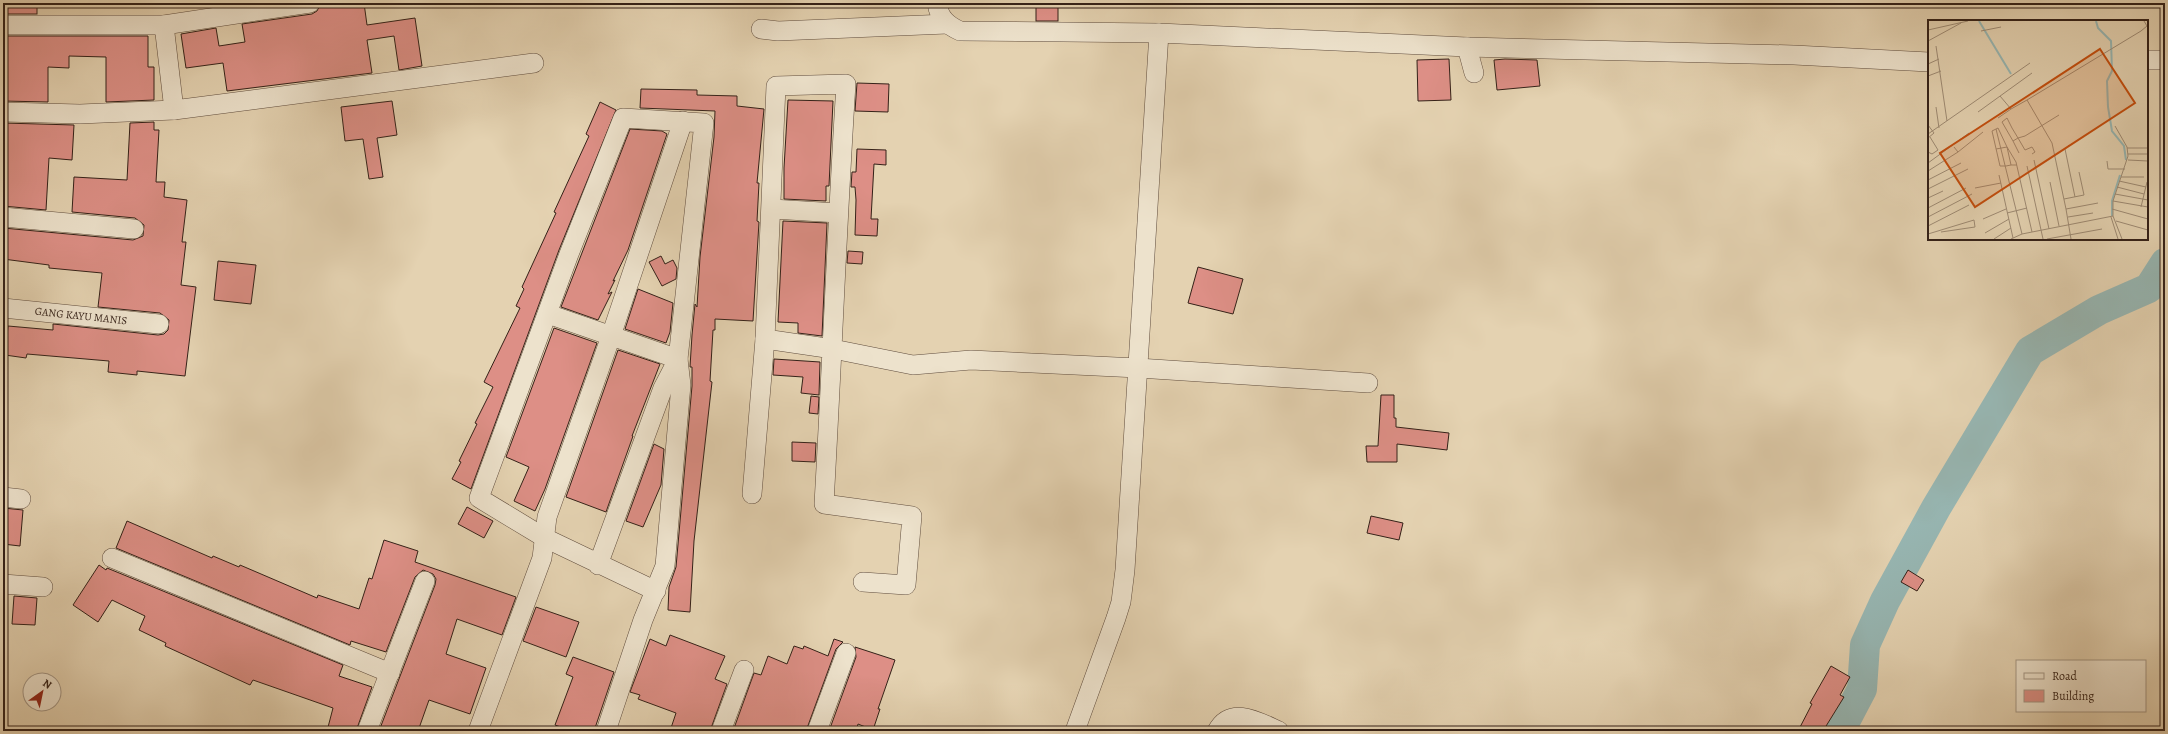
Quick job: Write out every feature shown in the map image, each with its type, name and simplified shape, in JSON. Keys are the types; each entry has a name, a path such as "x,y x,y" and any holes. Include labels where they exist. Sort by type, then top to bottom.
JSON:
{"street":[{"path":"3,25 164,25 310,3"},
{"path":"937,3 941,17 947,24 960,31 1159,33 1467,47 1794,55 1928,62"},
{"path":"761,29 785,31 947,24"},
{"path":"164,25 174,110"},
{"path":"1075,731 1118,610 1125,570 1159,33"},
{"path":"1467,47 1474,73"},
{"path":"2148,60 2165,60"},
{"path":"3,112 80,114 174,110 534,64"},
{"path":"752,494 765,339 772,209 776,86 846,84 838,213 824,504 912,516 906,585 862,582"},
{"path":"606,731 642,620 656,591 665,566 681,385 678,359 704,123 623,118 569,254 479,498 546,538 598,565 656,591"},
{"path":"478,731 542,558 546,538 547,517 611,336 683,121"},
{"path":"772,209 838,213"},
{"path":"3,217 134,229"},
{"name":"GANG KAYU MANIS","path":"3,308 159,324"},
{"path":"548,314 678,359"},
{"path":"765,339 832,349 913,365 971,360 1138,368 1368,383"},
{"path":"598,565 663,388 678,359"},
{"path":"112,558 390,673"},
{"path":"367,731 425,581"},
{"path":"3,584 43,587"},
{"path":"818,731 846,653"},
{"path":"722,731 744,670"},
{"path":"1217,731 1220,726 1230,717 1242,717 1279,731"}],"building":[{"path":"3,3 37,3 37,14 3,14"},
{"path":"321,3 325,3 326,5 364,3 367,25 415,18 422,66 399,70 394,36 367,40 372,73 227,91 223,63 186,68 181,34 216,28 219,46 245,42 242,24 312,14 317,11"},
{"path":"1036,3 1058,3 1058,21 1036,21"},
{"path":"3,36 148,36 148,67 154,67 154,100 106,102 106,57 69,56 69,68 48,67 48,102 3,101"},
{"path":"1449,59 1451,100 1418,101 1417,60"},
{"path":"1494,60 1537,60 1540,86 1497,90"},
{"path":"857,83 889,84 888,112 855,111"},
{"path":"641,89 697,90 697,95 737,96 737,106 764,109 757,183 759,183 757,221 759,222 753,321 715,319 710,381 712,382 694,541 690,612 668,610 669,587 676,567 692,386 692,367 690,367 692,335 695,304 697,307 700,257 714,137 715,111 640,108"},
{"path":"788,100 833,101 829,186 826,186 826,201 784,199 784,168"},
{"path":"392,101 397,135 377,138 383,177 369,179 363,139 345,141 341,107"},
{"path":"600,102 616,110 559,250 471,489 452,479 477,424 475,423 493,387 484,382 520,308 516,306 524,289 522,287 589,136 586,134"},
{"path":"154,122 154,130 159,130 156,182 165,182 164,197 187,200 182,242 186,242 181,285 196,287 185,376 137,371 137,375 108,372 109,361 27,354 26,358 5,355 8,326 53,330 53,324 158,335 164,334 168,330 169,320 160,313 98,307 102,273 49,268 49,265 3,259 3,228 133,240 143,236 144,225 135,218 72,212 74,177 127,180 130,123"},
{"path":"3,123 74,125 72,160 49,158 46,210 3,206"},
{"path":"630,129 662,131 667,134 628,250 608,294 612,292 598,320 561,307"},
{"path":"857,149 886,150 886,165 874,164 871,219 878,219 877,236 855,235 855,187 851,187 852,172 856,172"},
{"path":"783,221 827,223 822,336 798,333 798,323 778,322"},
{"path":"848,251 863,252 862,264 847,263"},
{"path":"661,256 665,264 673,260 677,268 676,279 662,286 649,262"},
{"path":"218,261 256,265 251,304 214,300"},
{"path":"1198,267 1243,279 1233,314 1188,303"},
{"path":"638,289 673,303 670,332 666,343 625,329"},
{"path":"554,328 597,343 545,489 535,511 514,501 529,467 506,457"},
{"path":"618,350 660,364 632,436 606,512 566,497"},
{"path":"774,359 820,362 819,395 801,393 803,377 773,375"},
{"path":"1381,395 1394,395 1394,418 1396,418 1396,427 1449,433 1447,450 1397,444 1397,462 1367,462 1366,446 1378,446"},
{"path":"811,396 819,397 818,414 809,413"},
{"path":"792,442 816,443 815,462 792,461"},
{"path":"654,444 664,449 661,485 643,527 626,521"},
{"path":"467,507 493,521 484,538 458,524"},
{"path":"3,508 23,510 20,546 3,544"},
{"path":"1371,516 1403,523 1399,540 1367,533"},
{"path":"127,521 212,558 213,556 239,567 240,565 317,598 318,595 359,609 369,578 372,579 384,540 418,551 415,562 516,597 502,635 457,619 446,654 486,668 470,714 429,700 418,731 379,731 435,585 436,579 433,574 423,570 415,577 386,652 351,641 350,645 116,548"},
{"path":"99,565 106,570 107,568 343,665 339,676 372,687 356,731 327,731 333,708 253,680 250,685 165,646 166,643 139,630 145,616 112,600 98,622 73,605"},
{"path":"1908,570 1924,580 1917,591 1901,582"},
{"path":"14,596 37,598 35,625 12,624"},
{"path":"536,607 579,622 566,657 523,641"},
{"path":"670,635 725,656 715,679 727,684 710,731 670,731 676,713 638,699 640,695 630,692 650,639 666,646"},
{"path":"834,639 843,642 836,649 806,731 733,731 754,673 761,675 768,656 787,664 794,646 803,649 804,646 828,656"},
{"path":"855,647 895,660 878,709 880,709 873,730 858,724 856,731 829,731 856,657"},
{"path":"573,657 614,672 594,731 572,731 555,725 573,677 566,674"},
{"path":"1831,666 1850,677 1840,695 1844,697 1823,731 1798,731 1812,704 1810,703"}],"waterway":[{"path":"1840,731 1862,689 1865,645 1885,601 1936,508 2030,351 2099,310 2149,288 2165,263"}]}
